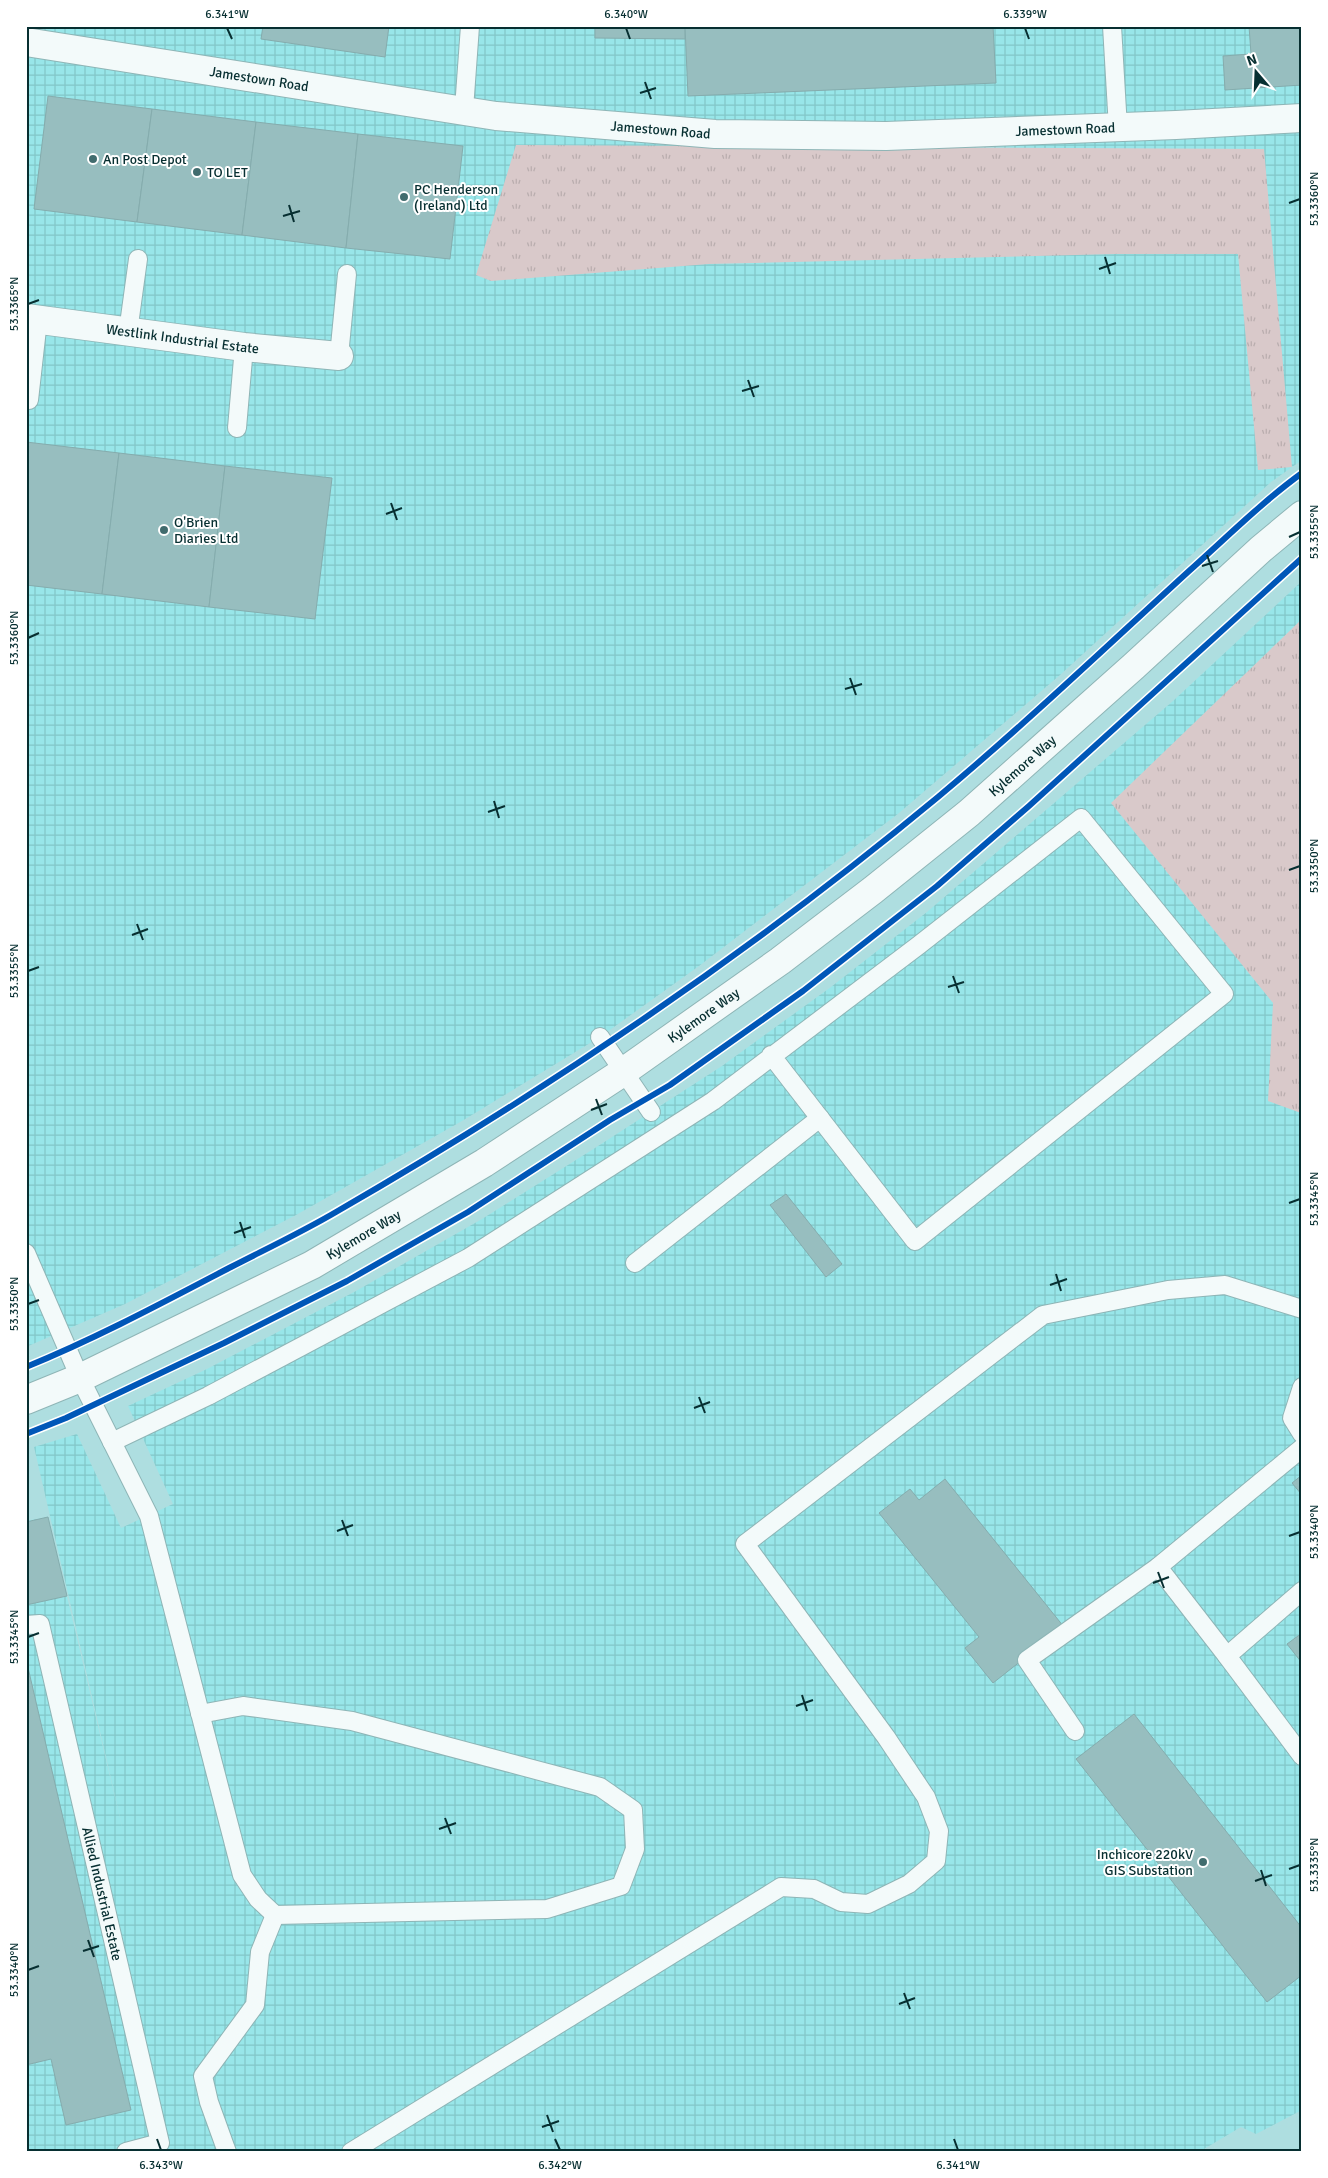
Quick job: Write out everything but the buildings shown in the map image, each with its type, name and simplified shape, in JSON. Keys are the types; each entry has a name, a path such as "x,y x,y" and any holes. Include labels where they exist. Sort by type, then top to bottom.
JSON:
{"street":[{"name":"Jamestown Road","path":"26,42 464,109 496,116 715,134 886,136 1118,128 1302,118"},
{"name":"Westlink Industrial Estate","path":"32,319 244,347 339,356"},
{"name":"Kylemore Way","path":"26,1400 80,1378 312,1265 484,1164 624,1072 780,961 969,813 1134,666 1261,549 1302,515"}],"lane":[{"path":"464,109 470,26"},
{"path":"1112,26 1118,128"},
{"path":"128,332 138,259"},
{"path":"339,356 348,274"},
{"path":"30,400 32,319"},
{"path":"237,428 244,347"},
{"path":"112,1442 208,1396 468,1258 713,1100 771,1055 919,945 1080,818 1224,994 915,1241 771,1055"},
{"path":"600,1037 652,1112"},
{"path":"634,1263 820,1118"},
{"path":"26,1253 80,1378 149,1516 200,1714 242,1875 258,1899 274,1915 547,1909 620,1886 635,1849 633,1810 600,1787 352,1722 243,1706 200,1714"},
{"path":"351,2152 781,1887 814,1889 841,1902 868,1904 909,1884 936,1861 939,1831 926,1797 886,1737 745,1544 1043,1315 1168,1290 1225,1285 1302,1309"},
{"path":"1302,1386 1292,1418 1302,1434"},
{"path":"1075,1731 1027,1660 1158,1567 1302,1448"},
{"path":"1158,1567 1302,1756"},
{"path":"1227,1656 1302,1591"},
{"name":"Allied Industrial Estate","path":"26,1625 40,1624 160,2143 126,2152"},
{"path":"227,2152 203,2076 255,2005 260,1952 274,1915"}],"shaded area":[{"path":"26,26 1302,26 1302,460 1271,482 1060,675 899,813 699,966 600,1037 462,1121 296,1215 125,1304 26,1347"},
{"path":"1302,581 1302,2110 1256,2134 1241,2127 1199,2152 26,2152 26,1521 48,1517 125,1839 34,1447 77,1434 121,1528 173,1504 128,1406 207,1369 356,1291 482,1219 722,1066 831,987 927,912 1173,701"}],"green space":[{"path":"516,145 1264,149 1292,467 1258,470 1238,254 1116,254 709,264 491,281 476,275"},
{"path":"1302,619 1301,1113 1268,1101 1273,1003 1111,803"}],"cycle path":[{"path":"26,1367 130,1319 297,1233 415,1166 570,1068 721,965 867,855 970,770 1244,520 1302,473"},
{"path":"26,1434 66,1418 224,1343 347,1281 468,1212 610,1120 670,1085 803,991 937,886 1029,806 1302,558"}],"place":[{"name":"An Post Depot","path":"93,159"},
{"name":"TO LET","path":"197,172"},
{"name":"PC Henderson (Ireland) Ltd","path":"404,197"},
{"name":"O'Brien Diaries Ltd","path":"164,530"},
{"name":"Inchicore 220kV GIS Substation","path":"1203,1862"}]}
